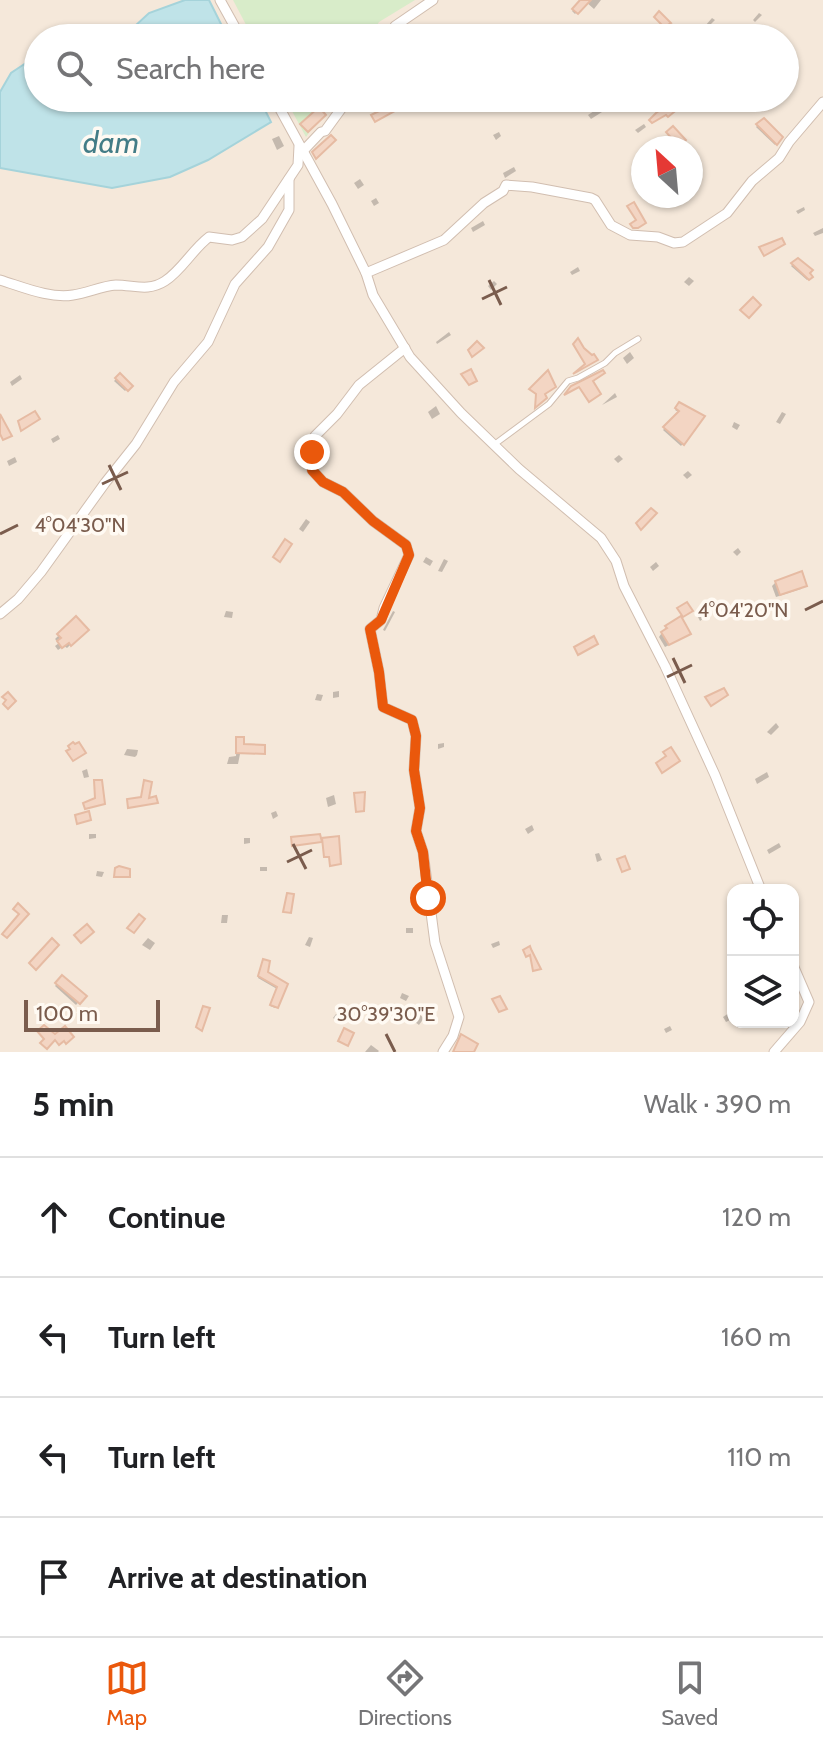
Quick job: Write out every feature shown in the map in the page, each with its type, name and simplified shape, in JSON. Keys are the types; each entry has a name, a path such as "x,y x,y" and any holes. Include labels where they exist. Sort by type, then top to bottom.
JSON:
{"street":[{"path":"220,0 233,24"},
{"path":"398,24 433,0"},
{"path":"366,273 444,240 484,203 503,191 506,185 591,198 607,221 620,230 674,243 683,242 727,213 765,168 779,158 823,102"},
{"path":"282,112 366,273 373,295 405,348 461,413 519,469 601,538 616,561 624,586 715,775 759,884"},
{"path":"0,280 60,296 115,285 147,288 157,285 167,280 209,237 232,240 250,231 262,219 298,165 301,147 325,131 339,112"},
{"path":"0,614 18,599 41,572 136,444 174,382 208,342 235,284 268,247 289,210 289,179"},
{"path":"405,348 359,385 315,436 312,470 323,482 343,492 373,521 406,545 409,555 381,620 370,629 383,707 412,720 416,736 414,770 420,808 416,831 423,852 435,943 459,1017 453,1036 443,1052"},
{"path":"799,979 809,1002 799,1023"},
{"path":"774,1052 795,1028"}],"lane":[{"path":"495,444 549,404 568,381 605,363 638,339"}],"shaded area":[{"path":"0,0 823,0 823,1052 0,1052"}],"green space":[{"path":"233,0 415,0 378,24 246,24"},
{"path":"293,112 323,112 306,137"}],"water":[{"path":"185,0 209,0 221,24 137,24 149,13"},
{"name":"dam","path":"24,64 24,112 266,112 271,122 208,160 170,177 112,188 0,168 0,92 11,73"}],"building":[{"path":"580,0 591,0 578,14 572,9"},
{"path":"659,11 671,23 661,24 654,17"},
{"path":"313,112 326,115 308,132 300,124"},
{"path":"377,112 393,112 375,122 371,115"},
{"path":"674,112 652,123 649,120 656,113"},
{"path":"764,118 783,137 777,145 756,124"},
{"path":"673,126 682,136 670,136 666,132"},
{"path":"331,135 336,140 316,159 312,152"},
{"path":"631,204 631,208 637,208 646,223 633,228 630,224 636,220 627,206"},
{"path":"782,238 785,244 764,256 759,247"},
{"path":"798,258 813,270 810,273 813,277 809,280 791,263"},
{"path":"753,297 761,305 749,318 740,310"},
{"path":"578,338 598,360 573,374 585,364 573,344"},
{"path":"477,341 484,348 472,357 468,350"},
{"path":"471,369 477,381 469,385 461,374"},
{"path":"548,370 556,387 545,394 547,398 535,408 536,394 529,389"},
{"path":"603,370 605,373 593,381 601,394 589,402 579,387 564,395 571,386"},
{"path":"120,373 133,386 128,391 115,378"},
{"path":"679,402 705,416 684,445 663,427 679,411 675,408"},
{"path":"35,411 40,419 21,431 18,421"},
{"path":"0,414 12,436 3,440 0,434"},
{"path":"651,508 657,513 641,530 636,523"},
{"path":"285,539 292,544 280,562 273,557"},
{"path":"802,571 807,586 780,595 775,581"},
{"path":"687,602 693,611 683,617 677,608"},
{"path":"76,616 89,630 71,646 69,643 62,648 57,641 61,638 57,634"},
{"path":"681,616 691,634 669,645 661,632"},
{"path":"594,636 598,644 578,655 574,647"},
{"path":"724,688 728,695 711,706 705,697"},
{"path":"8,692 16,701 8,709 2,697"},
{"path":"236,737 244,737 244,744 265,745 265,754 236,753"},
{"path":"73,742 79,742 86,753 73,761 66,751"},
{"path":"671,747 680,761 662,773 656,763 666,756 663,752"},
{"path":"94,780 102,780 105,804 85,809 83,803 95,798"},
{"path":"144,780 152,782 149,798 156,796 158,803 128,808 127,799 141,797"},
{"path":"365,792 364,811 356,812 354,793"},
{"path":"89,811 91,820 77,824 75,815"},
{"path":"320,834 322,842 292,846 291,837"},
{"path":"339,836 341,864 330,866 329,857 324,857 322,838"},
{"path":"625,856 630,869 622,872 617,859"},
{"path":"115,868 130,869 130,877 114,877"},
{"path":"287,893 294,894 291,913 283,912"},
{"path":"18,903 29,914 7,938 2,934 19,914 13,909"},
{"path":"139,914 145,919 134,933 127,928"},
{"path":"87,924 94,932 81,943 74,935"},
{"path":"52,938 59,945 36,970 29,963"},
{"path":"530,946 541,969 533,971 530,955 526,957 523,950"},
{"path":"263,959 270,961 268,972 288,984 278,1008 270,1005 277,987 258,976"},
{"path":"62,975 87,996 80,1004 55,983"},
{"path":"500,996 507,1009 499,1012 492,999"},
{"path":"203,1006 210,1008 202,1031 196,1027"},
{"path":"44,1025 55,1034 65,1026 74,1037 66,1044 64,1041 59,1045 55,1040 47,1049 40,1043 44,1039 37,1031"},
{"path":"344,1028 354,1033 348,1046 338,1041"},
{"path":"461,1034 478,1044 474,1052 453,1052"}],"route":[{"path":"312,452 312,470 323,482 343,492 373,521 389,530 406,545 409,555 381,620 370,629 383,707 412,720 416,736 414,770 420,808 416,831 423,852 428,898"}]}
